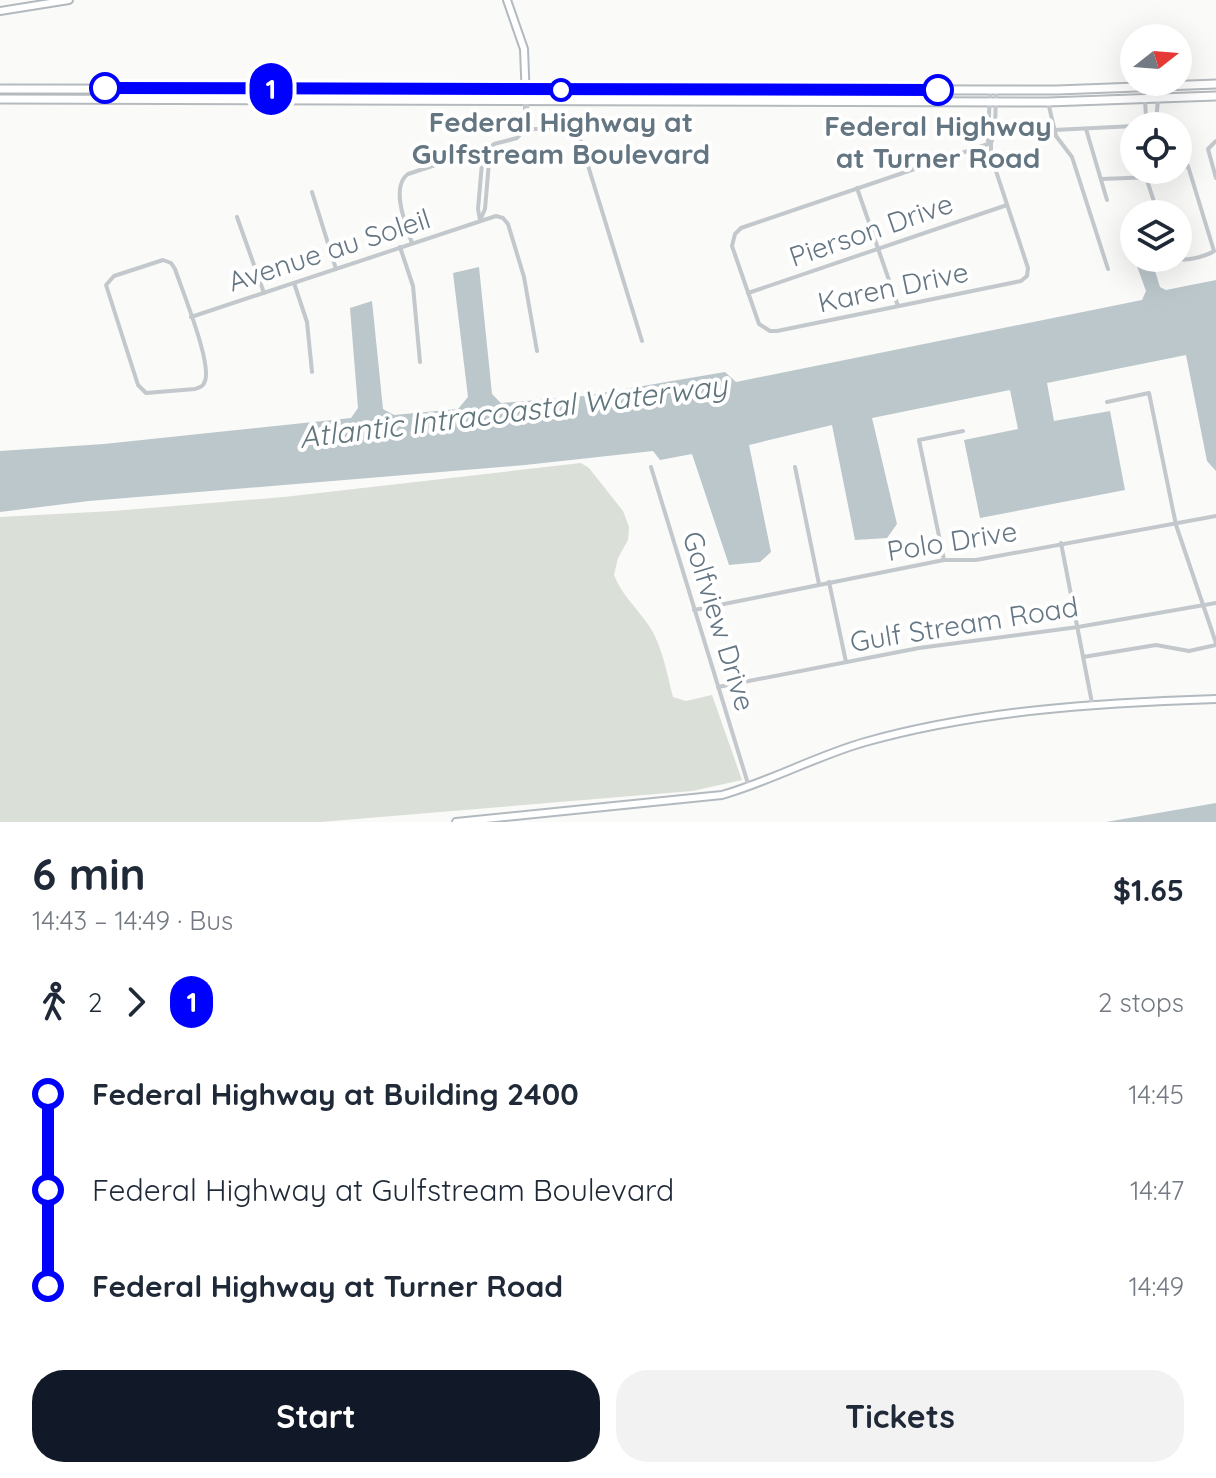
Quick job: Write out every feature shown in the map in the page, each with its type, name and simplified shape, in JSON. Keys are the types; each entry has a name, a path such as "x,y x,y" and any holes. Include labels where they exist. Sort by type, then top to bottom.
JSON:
{"main road":[{"path":"0,11 69,0"},
{"path":"507,0 524,49 526,100"},
{"path":"0,89 993,90 1216,84"},
{"path":"27,98 42,88"},
{"path":"48,98 55,92 78,92 86,88"},
{"path":"327,99 340,89"},
{"path":"344,99 365,89"},
{"path":"672,101 684,97 690,89"},
{"path":"697,102 707,93 742,94 757,89"},
{"path":"758,102 769,98 833,98 842,95 846,89"},
{"path":"0,99 1048,102 1216,96"},
{"path":"456,822 707,798 749,787 813,759 890,736 972,719 1092,703 1216,698"}],"street":[{"path":"993,90 988,141 1007,205"},
{"path":"412,243 404,220 402,179 408,174 483,152 494,144 517,138 530,124 526,100"},
{"path":"1145,100 1146,112"},
{"path":"1158,100 1158,112"},
{"path":"1048,102 1054,130 1072,157 1108,269"},
{"path":"568,126 571,120 579,120 582,128 578,133"},
{"path":"525,130 568,126"},
{"path":"568,126 571,132 578,133"},
{"path":"1054,130 1120,127"},
{"path":"1086,129 1107,200"},
{"path":"578,133 642,341"},
{"path":"1216,141 1208,149 1216,178"},
{"path":"748,293 732,246 735,234 744,226 991,143"},
{"path":"480,220 485,209 490,150 494,144"},
{"path":"480,220 478,209 483,152"},
{"path":"1101,179 1120,178"},
{"path":"1192,179 1214,251 1192,257"},
{"path":"857,188 898,306"},
{"path":"312,192 336,269"},
{"name":"Pierson Drive","path":"748,293 1007,205"},
{"name":"Karen Drive","path":"748,293 757,320 766,329 777,331 1021,281 1027,276 1028,268 1007,205"},
{"path":"480,220 496,216 508,224 524,277 537,351"},
{"path":"237,217 264,293"},
{"name":"Avenue au Soleil","path":"191,317 480,220"},
{"path":"400,247 413,286 420,362"},
{"path":"167,261 175,269 191,317 205,356 205,383 195,389 146,393 138,385 106,285 114,276 167,261"},
{"path":"294,283 307,322 312,372"},
{"path":"1083,657 1156,645 1189,651 1216,644 1176,525 1149,393 1107,402"},
{"path":"944,560 919,440 963,431"},
{"name":"Golfview Drive","path":"651,467 749,787"},
{"path":"795,467 819,584"},
{"name":"Polo Drive","path":"694,610 944,560 972,561 1216,516"},
{"path":"1061,543 1092,703"},
{"path":"829,582 846,662"},
{"name":"Gulf Stream Road","path":"718,687 919,648 1078,627 1216,603"}],"shaded area":[{"path":"581,463 589,468 623,511 629,527 628,540 618,558 614,575 657,640 673,697 686,701 712,695 742,780 692,791 320,822 0,822 0,517 284,497"}],"water":[{"name":"Atlantic Intracoastal Waterway","path":"479,267 492,394 501,403 584,396 725,372 736,382 1142,300 1146,291 1139,272 1155,272 1160,287 1166,290 1216,280 1216,471 1207,461 1186,355 1047,383 1054,421 1110,411 1125,490 980,518 964,440 1018,429 1010,390 872,418 897,524 887,538 855,540 832,425 749,445 771,552 760,562 729,565 692,454 660,460 653,451 525,465 89,501 0,512 0,451 104,444 351,418 358,408 350,308 372,301 383,409 394,415 458,409 468,397 453,273"},
{"path":"1216,803 1216,822 1106,822"}],"bus line":[{"name":"1","path":"105,88 938,90"}],"place":[{"name":"Federal Highway at Gulfstream Boulevard","path":"561,90"},
{"name":"Federal Highway at Turner Road","path":"938,90"}]}
